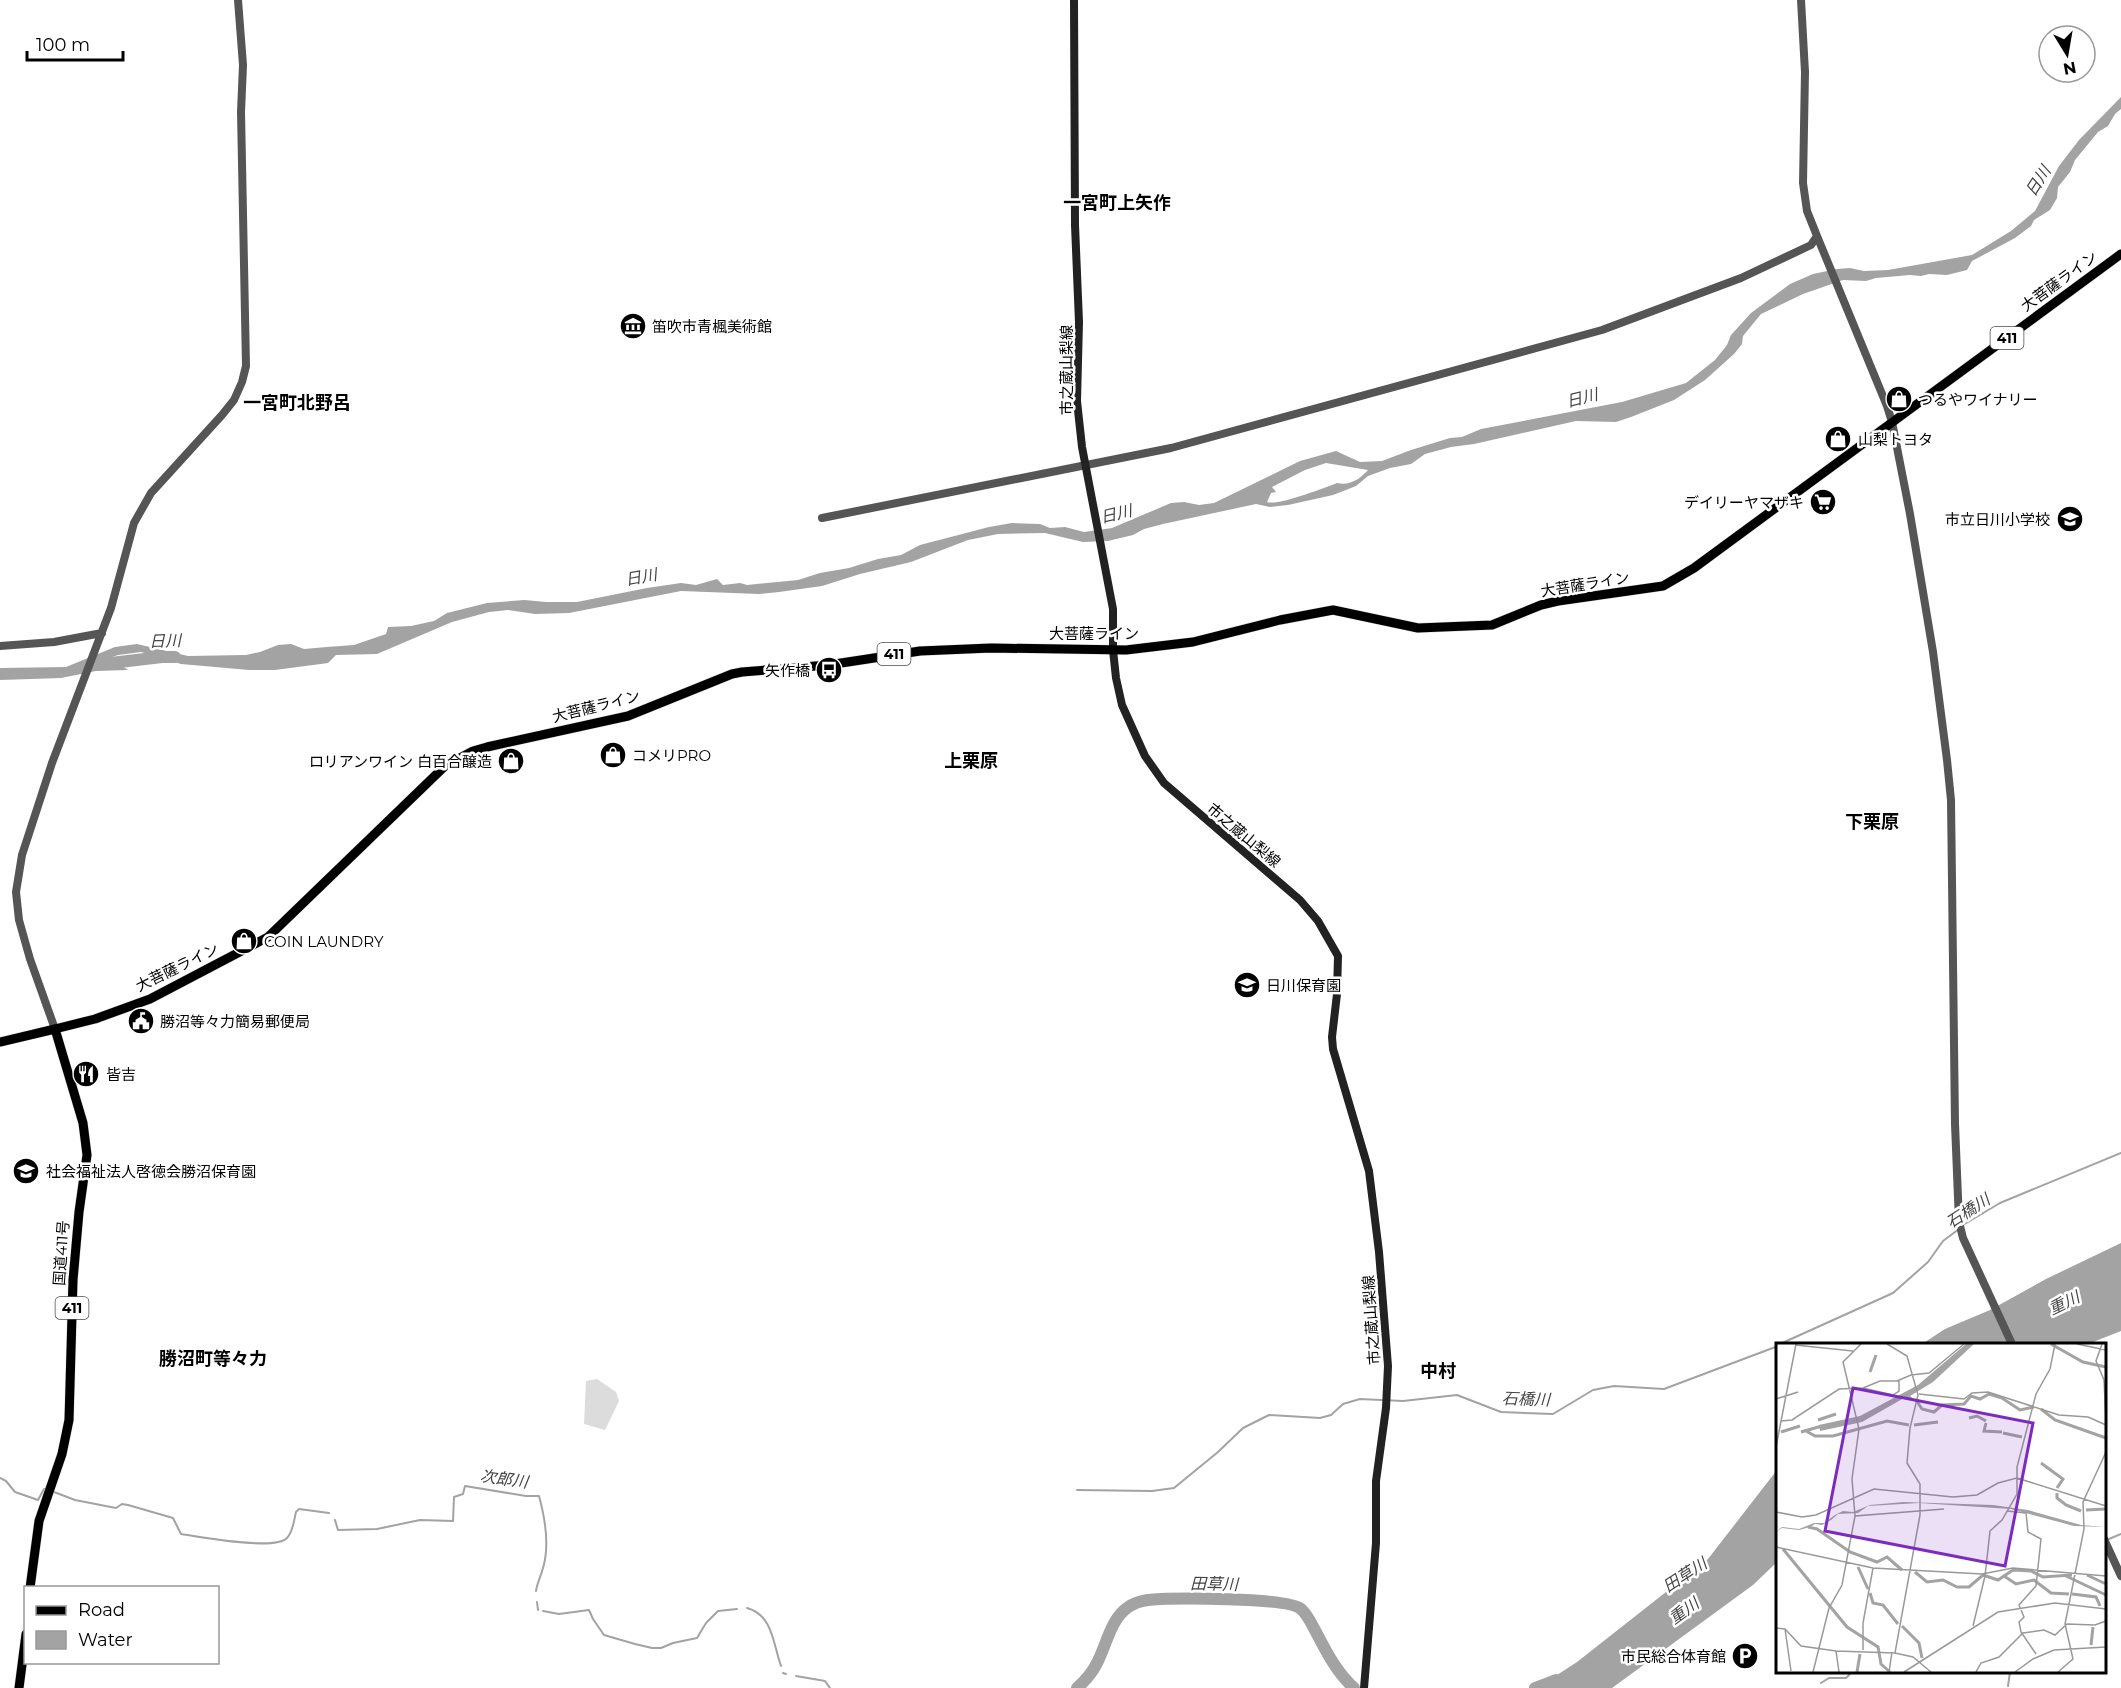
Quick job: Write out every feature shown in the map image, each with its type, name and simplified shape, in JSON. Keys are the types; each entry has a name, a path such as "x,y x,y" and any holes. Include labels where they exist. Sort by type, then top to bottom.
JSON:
{"main road":[{"name":"市之蔵山梨線","path":"1074,0 1075,225 1079,322 1077,400 1082,447 1113,609 1113,650 1122,705 1151,766 1177,795 1300,900 1318,921 1338,956 1332,1037 1369,1171 1380,1252 1387,1356 1387,1401 1376,1481 1376,1543 1365,1684"},
{"name":"大菩薩ライン","path":"0,1042 96,1019 150,999 268,937 433,776 456,759 473,751 628,716 732,674 828,665 920,651 991,648 1113,650 1193,642 1280,620 1333,610 1418,628 1492,625 1541,605 1558,601 1663,586 1694,568 2121,254"},
{"name":"国道411号","path":"30,1586 41,1511 62,1454 69,1420 74,1280 79,1212 87,1155 83,1123 55,1029"},
{"path":"20,1688 24,1652"}],"street":[{"path":"55,1029 22,930 16,892 20,864 70,713 111,608 128,539 140,509 151,493 234,400 246,366 241,132 243,65 238,0"},
{"path":"1801,0 1805,72 1803,183 1807,211 1892,422 1933,652 1947,760 1951,818 1954,1112 1959,1222 1963,1238 1989,1298 2012,1343"},
{"path":"822,518 1087,466 1190,443 1602,330 1741,278 1811,245 1817,236"},
{"path":"0,646 100,637"},
{"path":"2106,1543 2121,1576"}],"shaded area":[{"path":"597,1379 616,1392 619,1401 605,1430 584,1424 586,1381"}],"water":[{"path":"2121,97 2121,109 2075,160 2070,172 2058,187 2057,198 2050,210 2034,220 2031,226 2015,238 1972,261 1967,270 1947,275 1910,275 1866,281 1843,280 1803,294 1761,314 1743,336 1742,344 1734,354 1705,380 1674,400 1616,422 1576,421 1451,447 1425,454 1411,464 1368,476 1356,486 1333,495 1288,505 1270,507 1256,504 1163,524 1108,541 1083,542 1045,533 998,534 968,540 911,562 822,586 759,594 681,591 569,613 535,614 508,610 489,612 452,622 377,654 336,655 328,663 275,670 181,664 141,652 118,655 101,661 122,666 128,670 96,671 61,678 0,680 0,668 66,667 115,647 137,644 188,656 246,655 278,645 291,644 304,649 354,645 386,634 388,627 411,626 434,621 447,613 487,603 524,600 577,602 681,583 696,585 717,579 723,585 798,580 901,555 920,545 1012,523 1040,524 1050,528 1065,527 1084,532 1112,528 1171,503 1184,502 1199,505 1214,503 1300,461 1336,451 1360,462 1382,461 1481,429 1622,402 1686,383 1715,360 1727,345 1731,335 1751,313 1790,284 1813,274 1850,268 1864,271 1888,270 1972,255 2011,231 2035,211 2059,166 2079,140","holes":["1326,463 1368,470 1350,483 1337,483 1291,499 1267,502 1271,493 1276,492 1272,487 1305,470"]},
{"name":"重川","path":"2121,1243 2121,1331 2091,1343 1924,1343 1945,1329 1990,1310 2046,1279"},
{"name":"重川","path":"1776,1471 1776,1563 1753,1585 1612,1688 1537,1688 1577,1662 1708,1559"}],"waterway":[{"name":"日川","path":"94,665 175,657"},
{"name":"石橋川","path":"1963,1225 2000,1203 2121,1153"},
{"name":"石橋川","path":"1782,1343 1893,1293 1928,1262 1943,1241 1959,1229"},
{"name":"石橋川","path":"1077,1490 1152,1491 1174,1488 1243,1428 1269,1415 1320,1418 1331,1415 1343,1404 1360,1399 1403,1401 1457,1395 1501,1412 1553,1414 1593,1390 1614,1386 1664,1389 1776,1347"},
{"name":"次郎川","path":"0,1478 6,1481 15,1492 38,1500 44,1489"},
{"name":"次郎川","path":"335,1520 338,1530 377,1529 420,1520 453,1521 454,1497 463,1494 465,1486 539,1496 545,1522 546,1550 536,1591"},
{"name":"次郎川","path":"54,1492 75,1500 116,1508 122,1504 128,1505 173,1518 181,1534 237,1542 280,1542 289,1535 299,1509 329,1513"},
{"path":"2109,1539 2121,1534"},
{"name":"田草川","path":"1077,1688 1093,1670 1113,1626 1121,1613 1129,1606 1148,1600 1203,1599 1274,1602 1301,1609 1310,1620 1337,1669 1354,1688"},
{"name":"次郎川","path":"537,1602 538,1610"},
{"name":"次郎川","path":"747,1608 756,1612 767,1624 781,1666"},
{"name":"次郎川","path":"543,1611 559,1614 589,1610 604,1635 652,1648 661,1648 697,1638 706,1623 718,1611 737,1609"},
{"path":"1821,1683 1829,1678 1846,1678 1851,1673"},
{"path":"2008,1686 2010,1673"},
{"name":"次郎川","path":"796,1676 825,1681 830,1688"},
{"name":"田草川","path":"1535,1688 1556,1680"}],"place":[{"name":"笛吹市青楓美術館","path":"633,326"},
{"name":"つるやワイナリー","path":"1899,399"},
{"name":"山梨トヨタ","path":"1838,439"},
{"name":"デイリーヤマザキ","path":"1823,502"},
{"name":"市立日川小学校","path":"2070,519"},
{"name":"矢作橋","path":"829,670"},
{"name":"コメリPRO","path":"613,755"},
{"name":"ロリアンワイン 白百合醸造","path":"511,761"},
{"name":"COIN LAUNDRY","path":"244,941"},
{"name":"日川保育園","path":"1247,985"},
{"name":"勝沼等々力簡易郵便局","path":"141,1021"},
{"name":"皆吉","path":"86,1074"},
{"name":"社会福祉法人啓徳会勝沼保育園","path":"26,1171"},
{"name":"市民総合体育館","path":"1745,1656"}],"district":[{"name":"一宮町上矢作","path":"1117,203"},
{"name":"一宮町北野呂","path":"297,403"},
{"name":"上栗原","path":"971,761"},
{"name":"下栗原","path":"1872,822"},
{"name":"勝沼町等々力","path":"213,1359"},
{"name":"中村","path":"1438,1371"}]}
